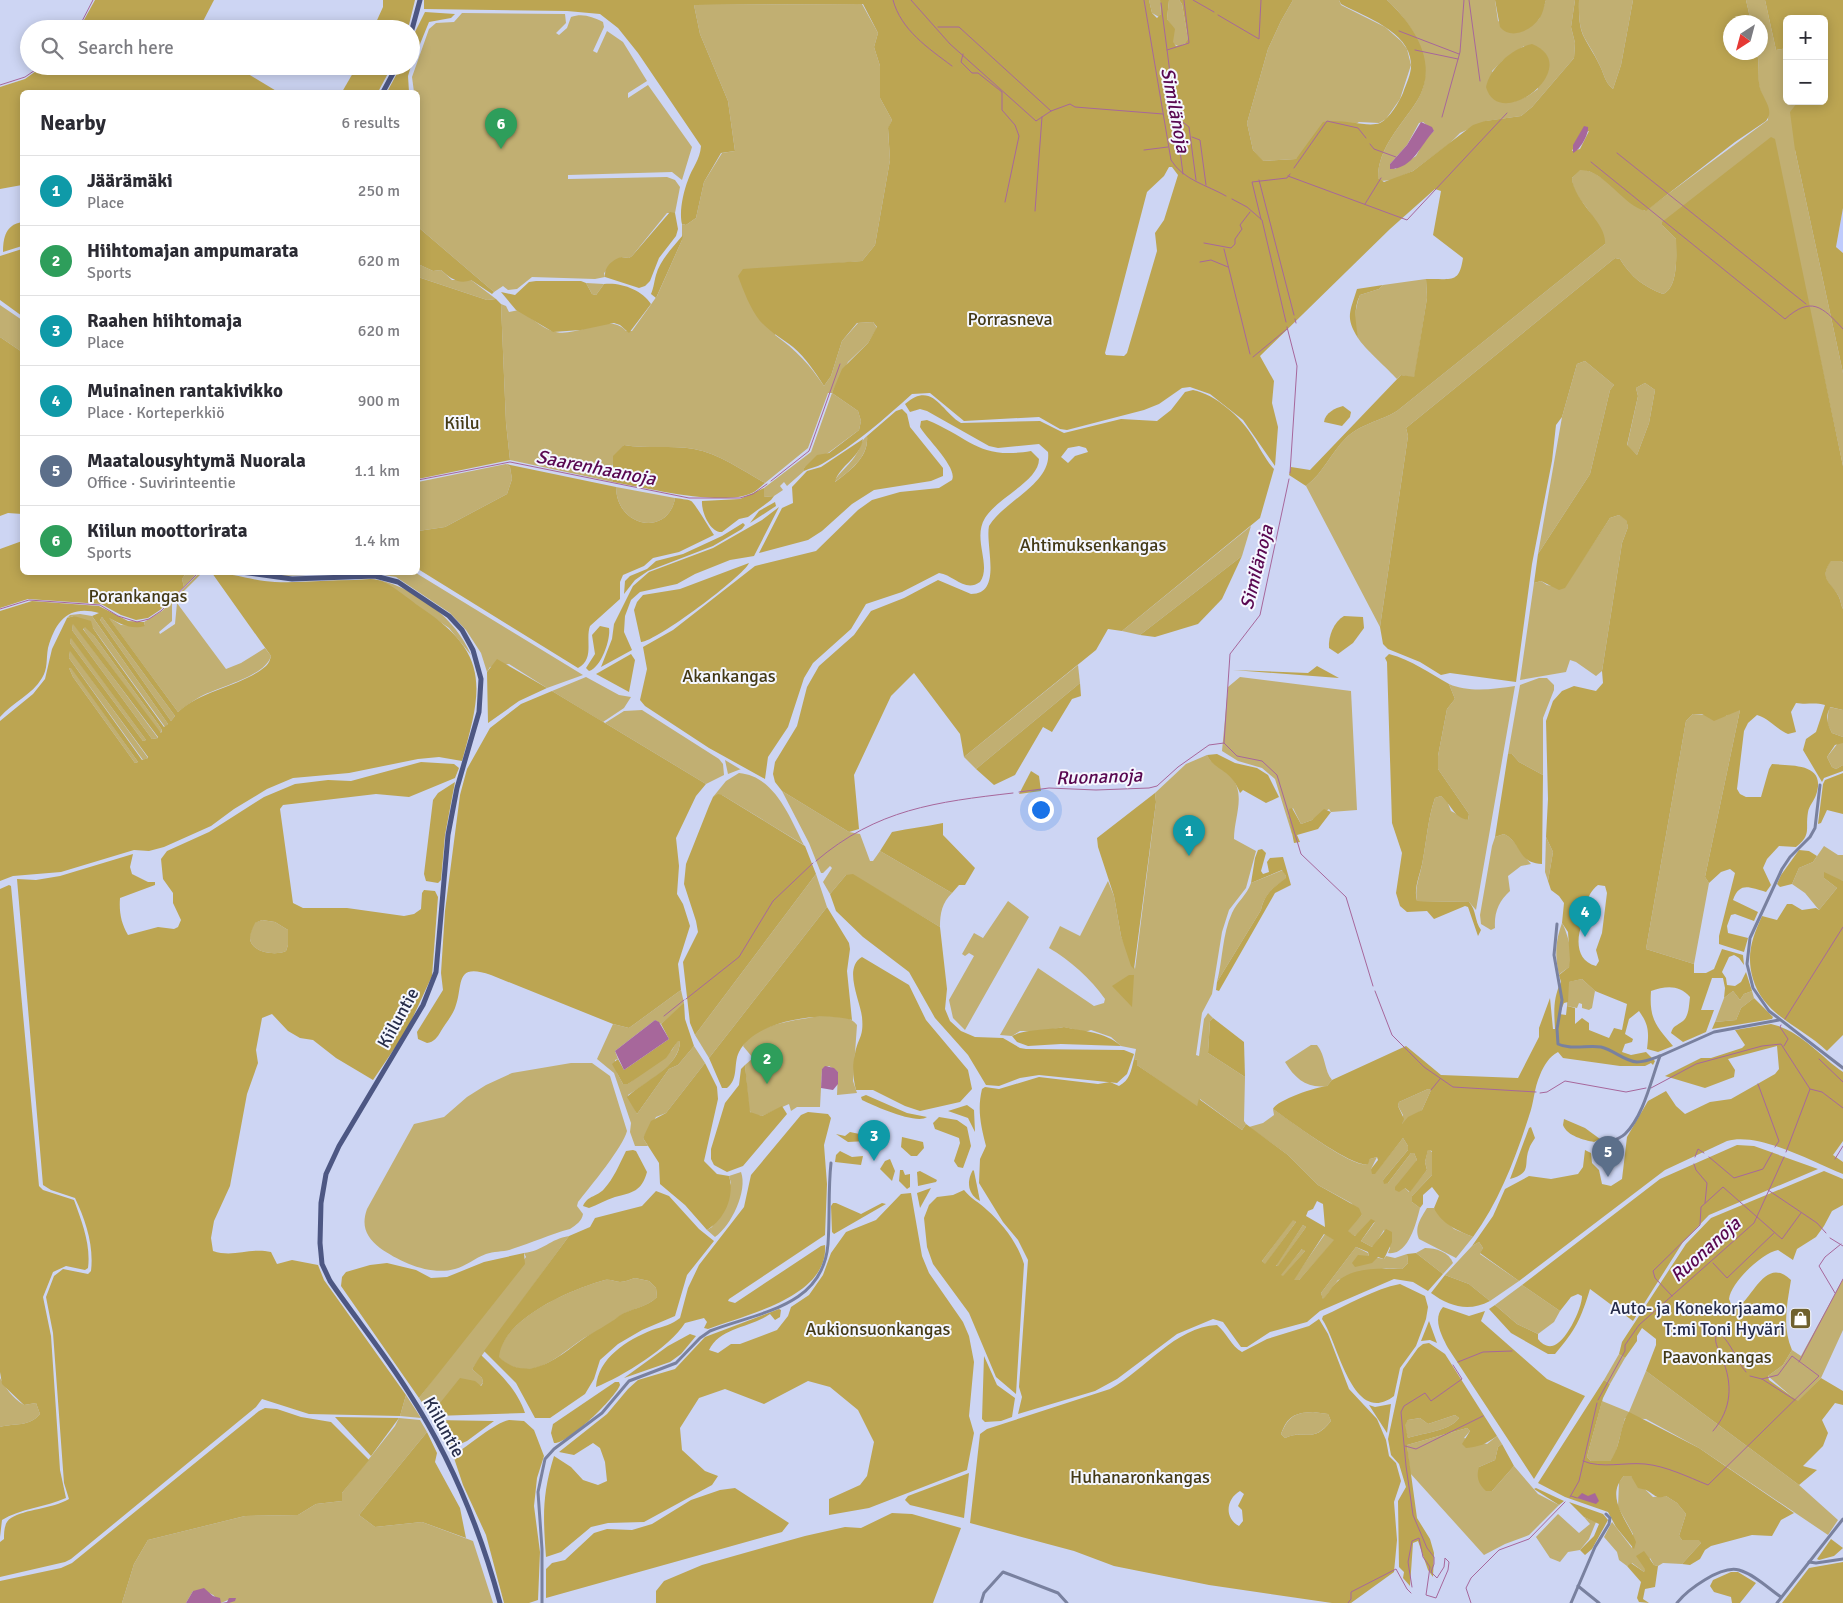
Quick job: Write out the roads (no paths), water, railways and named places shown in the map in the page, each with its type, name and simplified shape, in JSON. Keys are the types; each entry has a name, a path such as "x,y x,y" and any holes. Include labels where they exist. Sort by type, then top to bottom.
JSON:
{"street":[{"path":"415,20 420,0"},
{"path":"384,90 392,75"},
{"name":"Kiiluntie","path":"255,575 292,579 375,576 398,582 456,623 466,638 478,664 481,694 473,737 457,788 448,834 436,972 426,998 408,1032 334,1155 323,1187 320,1243 322,1264 328,1278 397,1374 447,1459 481,1541 500,1603"},
{"path":"1820,785 1813,833 1790,857 1782,869 1760,914 1747,950 1748,970 1753,988 1762,1003 1779,1020 1812,1042 1843,1068"},
{"path":"1557,924 1554,956 1562,1000 1556,1029 1558,1044 1567,1047 1600,1047 1612,1050 1633,1062 1644,1062 1714,1032 1779,1020"},
{"path":"1600,1145 1621,1137 1629,1129 1646,1095 1660,1056"},
{"path":"542,1603 542,1549 538,1492 547,1456 602,1413 623,1386 633,1378 676,1363 700,1338 710,1331 788,1302 811,1288 819,1277 828,1251 831,1163"},
{"path":"1571,1603 1595,1547 1609,1524 1610,1518 1606,1514"},
{"path":"1777,1603 1843,1519"},
{"path":"1809,1562 1816,1564 1843,1559"},
{"path":"1676,1603 1696,1584 1733,1569 1743,1572 1781,1597"},
{"path":"981,1603 984,1593 1003,1572 1058,1593 1067,1603"},
{"path":"1578,1586 1600,1603"}],"waterway":[{"path":"83,20 93,0"},
{"path":"893,0 902,20 916,38 952,66"},
{"path":"911,0 950,44 1036,121 1051,111 1070,104 1075,107 1163,114"},
{"name":"Similänoja","path":"1144,0 1171,160 1182,173 1226,196"},
{"path":"1167,50 1189,43 1184,0"},
{"path":"1193,0 1214,12"},
{"path":"1218,15 1259,39 1261,0"},
{"path":"1442,117 1460,52 1464,0"},
{"path":"1469,0 1480,81"},
{"path":"1161,3 1183,174"},
{"path":"938,27 959,27 1051,111"},
{"path":"1399,31 1459,54"},
{"path":"1415,50 1458,59"},
{"path":"963,54 961,62 972,73 978,73 1002,92 1002,110 1015,125 1019,136 1005,202"},
{"path":"0,85 28,75"},
{"path":"1288,176 1407,220 1507,113"},
{"path":"1175,116 1189,127 1196,180"},
{"path":"1035,211 1042,117"},
{"path":"1294,168 1327,121 1358,128 1366,138"},
{"path":"1192,137 1200,140 1206,185"},
{"path":"1370,144 1374,149 1396,157"},
{"path":"1144,150 1168,147"},
{"path":"1617,153 1806,304"},
{"path":"1591,162 1785,319 1802,308 1816,307 1829,314 1843,329"},
{"path":"1261,219 1252,182 1287,178 1290,174"},
{"path":"1365,204 1381,178"},
{"path":"1259,180 1294,315"},
{"name":"Similänoja","path":"1232,199 1247,207 1262,220 1286,322"},
{"path":"1204,243 1231,248 1242,229 1240,225 1250,212"},
{"path":"1224,249 1250,354"},
{"path":"1200,262 1211,260 1228,267"},
{"path":"1295,319 1296,323"},
{"name":"Similänoja","path":"1287,327 1297,366 1290,473"},
{"path":"1253,357 1287,329"},
{"name":"Saarenhaanoja","path":"771,481 809,451 840,364"},
{"name":"Saarenhaanoja","path":"420,480 510,462 689,498 740,498 753,494 767,484"},
{"name":"Similänoja","path":"1224,743 1230,654 1260,615 1289,479"},
{"name":"Saarenhaanoja","path":"0,609 29,600 100,605 118,616 137,622 149,619 161,611 196,575"},
{"name":"Ruonanoja","path":"1019,792 1049,788 1096,790 1149,788 1157,786 1178,767 1209,745 1224,743 1237,756 1262,761 1277,775 1301,854 1346,897 1373,986"},
{"name":"Ruonanoja","path":"816,861 862,830 908,811 958,800 1013,793"},
{"name":"Ruonanoja","path":"686,999 739,957 773,901 813,863"},
{"path":"1785,1019 1843,927"},
{"name":"Ruonanoja","path":"1375,991 1392,1035 1424,1067 1453,1087 1536,1092"},
{"name":"Ruonanoja","path":"664,1016 684,1000"},
{"path":"1781,1025 1780,1027 1788,1039 1784,1046"},
{"name":"Ruonanoja","path":"1651,1088 1696,1064 1762,1046 1781,1044 1810,1089 1786,1152"},
{"path":"1819,1059 1843,1082"},
{"path":"1431,1090 1440,1079"},
{"name":"Ruonanoja","path":"1540,1093 1547,1092 1565,1081 1626,1092 1646,1088"},
{"path":"1758,1084 1779,1141 1775,1147"},
{"path":"1810,1089 1822,1092 1843,1108"},
{"path":"1835,1159 1843,1146"},
{"path":"1695,1157 1698,1149 1704,1153"},
{"path":"1709,1157 1734,1178 1763,1169 1772,1153"},
{"name":"Ruonanoja","path":"1598,1400 1625,1351 1625,1345 1639,1325 1754,1223 1784,1157"},
{"path":"1694,1164 1696,1170 1707,1183 1705,1203"},
{"path":"1672,1296 1655,1278 1653,1271 1700,1225 1701,1207 1723,1187 1782,1239 1801,1213"},
{"path":"1768,1190 1817,1223 1826,1233"},
{"path":"1713,1263 1727,1278 1774,1233"},
{"path":"1830,1238 1843,1246"},
{"path":"1835,1293 1819,1266 1825,1257 1841,1244"},
{"path":"1799,1362 1843,1279"},
{"path":"1713,1431 1724,1414 1729,1396 1728,1377 1716,1345 1716,1336 1719,1334 1726,1340 1746,1372"},
{"path":"1458,1362 1483,1352 1512,1351"},
{"path":"1583,1461 1598,1465 1653,1465 1677,1472 1708,1485 1819,1376 1792,1356 1778,1375 1762,1379"},
{"path":"1412,1587 1408,1562 1412,1541 1419,1538 1423,1557 1430,1567 1426,1595 1436,1598 1448,1570 1449,1562 1445,1558 1444,1567 1437,1578 1431,1572 1434,1557 1427,1548 1413,1515 1401,1412 1404,1406 1425,1393 1431,1401 1462,1379 1453,1365"},
{"path":"1750,1376 1762,1379 1795,1400"},
{"name":"Ruonanoja","path":"1570,1497 1579,1481 1597,1403"},
{"path":"1405,1446 1416,1449 1483,1416"},
{"name":"Ruonanoja","path":"1571,1496 1577,1498"},
{"name":"Ruonanoja","path":"1471,1603 1466,1588 1471,1578 1499,1550 1529,1539 1565,1502"},
{"path":"1348,1603 1351,1599 1351,1592 1396,1569 1411,1593"}],"place":[{"name":"Kiilun moottorirata","path":"501,149"},
{"name":"Jäärämäki","path":"1189,856"},
{"name":"Muinainen rantakivikko","path":"1585,937"},
{"name":"Hiihtomajan ampumarata","path":"767,1084"},
{"name":"Raahen hiihtomaja","path":"874,1161"},
{"name":"Maatalousyhtymä Nuorala","path":"1608,1177"},
{"name":"Auto- ja Konekorjaamo T:mi Toni Hyväri","path":"1801,1318"}],"park label":[{"name":"Porrasneva","path":"1010,319"},
{"name":"Kiilu","path":"462,423"},
{"name":"Ahtimuksenkangas","path":"1093,545"},
{"name":"Porankangas","path":"138,596"},
{"name":"Akankangas","path":"729,676"},
{"name":"Aukionsuonkangas","path":"878,1329"},
{"name":"Paavonkangas","path":"1717,1357"},
{"name":"Huhanaronkangas","path":"1140,1477"}]}
